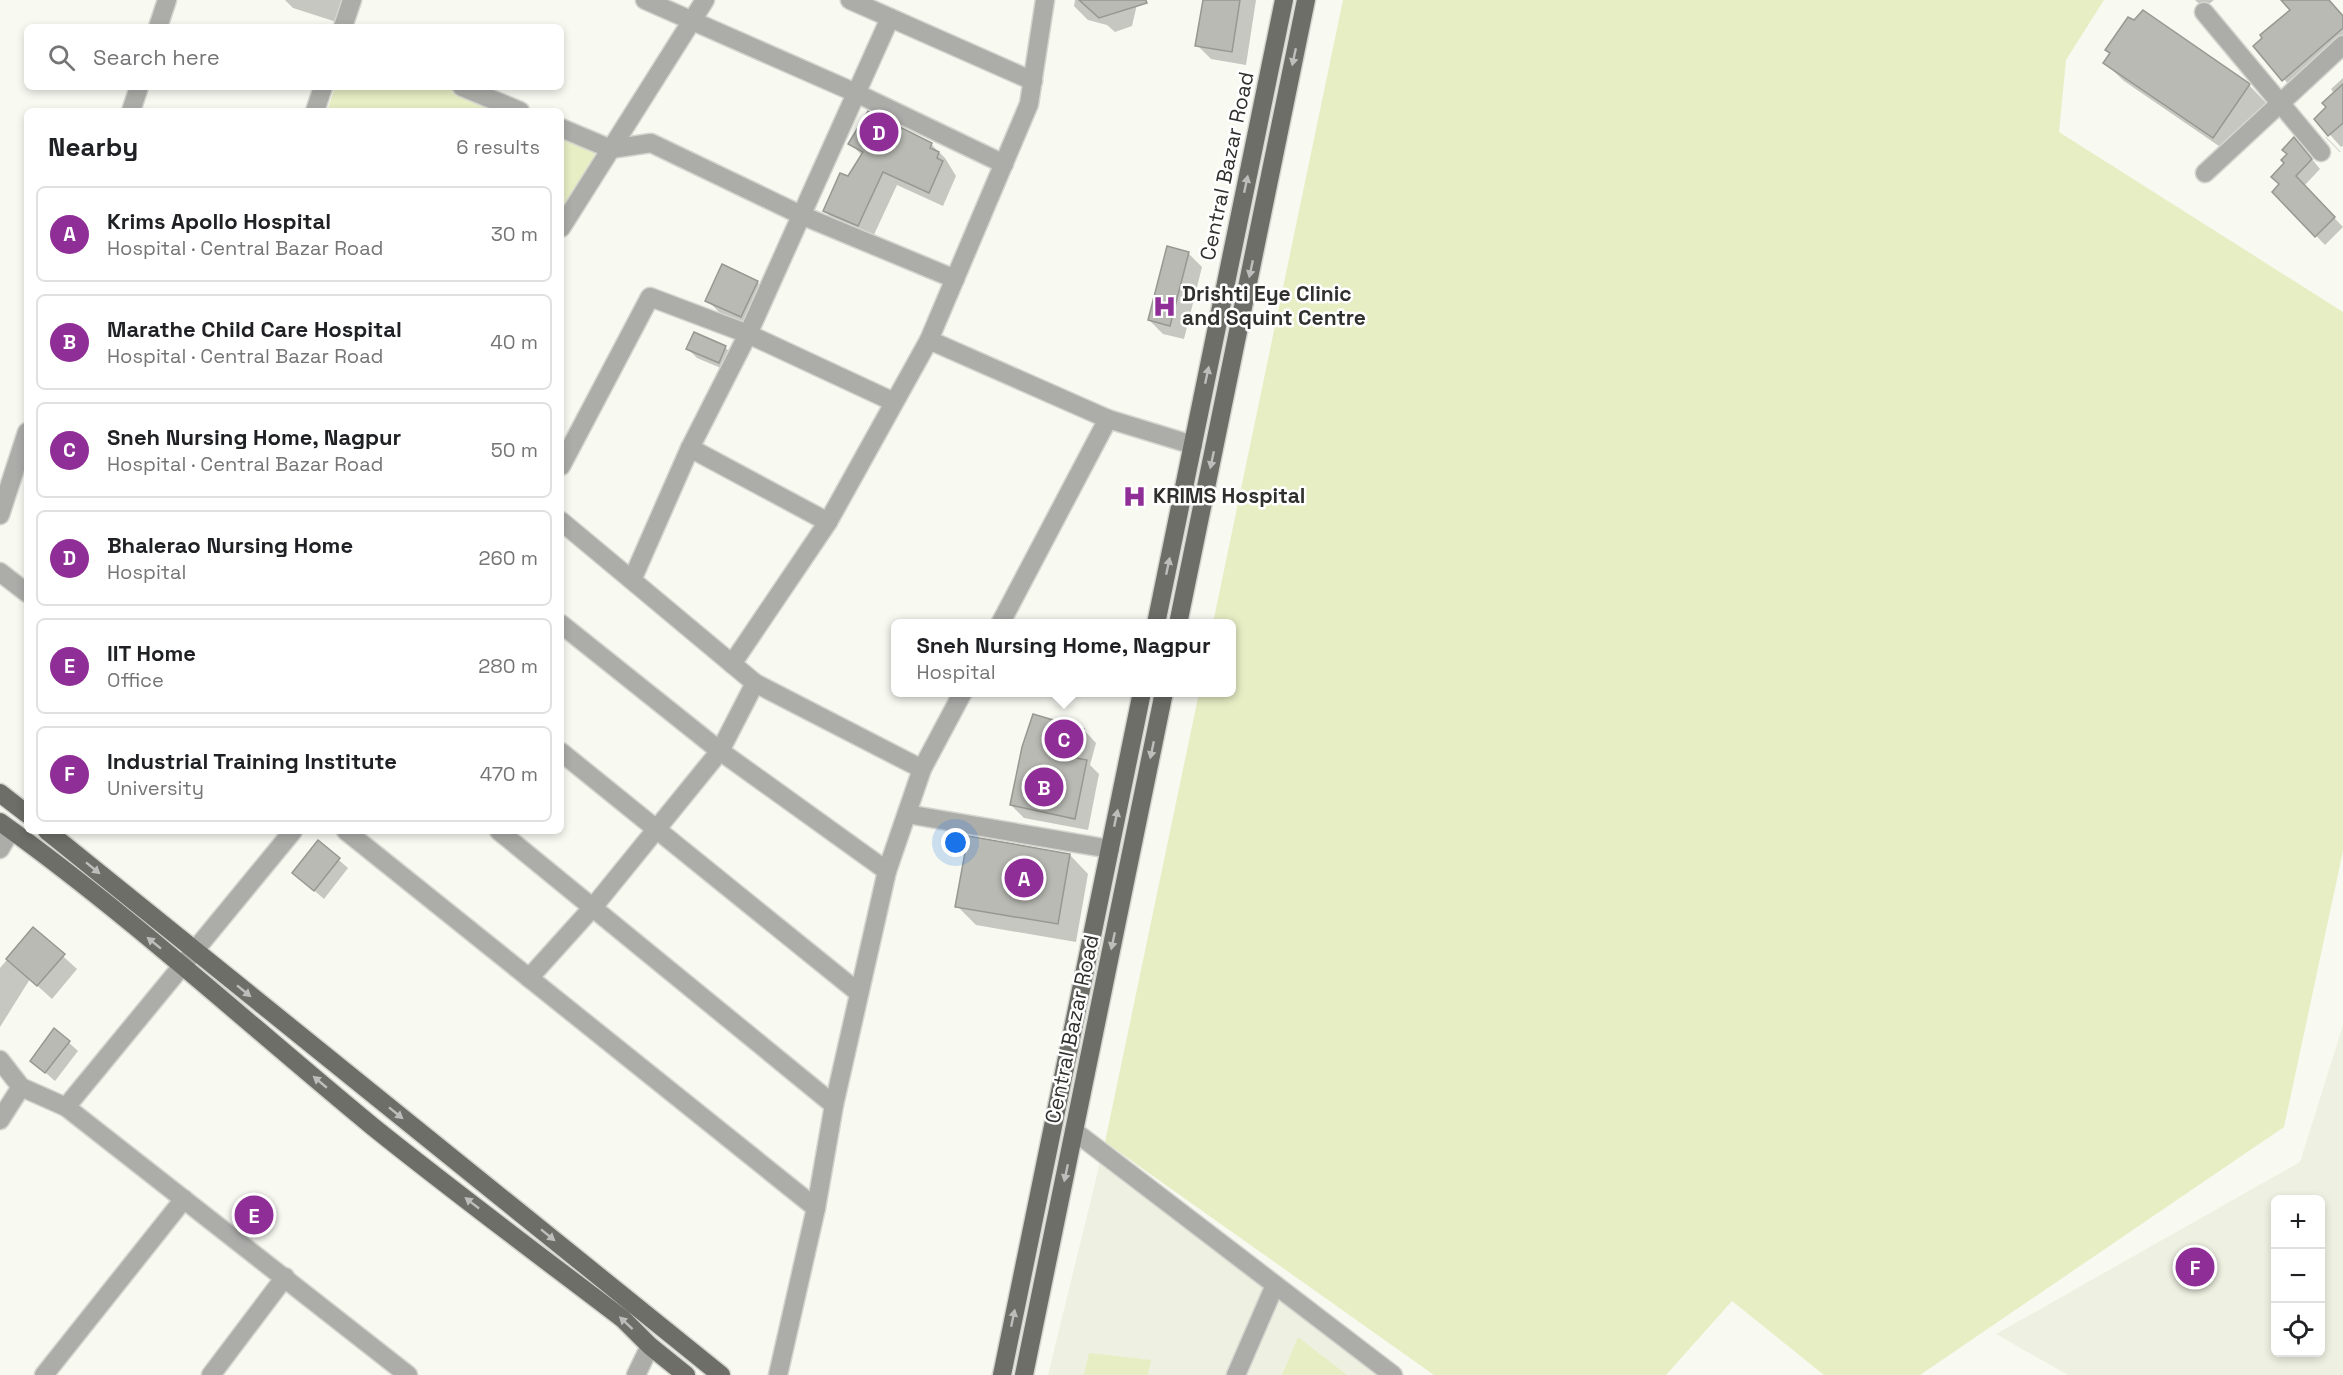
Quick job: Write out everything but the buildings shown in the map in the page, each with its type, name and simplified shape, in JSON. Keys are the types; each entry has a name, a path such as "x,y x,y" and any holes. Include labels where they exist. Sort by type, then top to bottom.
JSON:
{"main road":[{"name":"Central Bazar Road","path":"1157,619 1284,0"},
{"name":"Central Bazar Road","path":"1179,619 1306,0"},
{"name":"Central Bazar Road","path":"1002,1375 1141,697"},
{"name":"Central Bazar Road","path":"1024,1375 1163,697"},
{"path":"0,793 24,812"},
{"path":"5,826 182,966 373,1126 623,1319 650,1346 686,1375"},
{"path":"51,834 721,1375"}],"street":[{"path":"159,24 167,0"},
{"path":"344,24 352,0"},
{"path":"645,0 856,93 1004,164"},
{"path":"564,223 705,0"},
{"path":"850,0 1033,81"},
{"path":"732,664 828,522 929,340 1029,104 1045,0"},
{"path":"2204,12 2321,153"},
{"path":"632,580 690,448 748,334 890,18"},
{"path":"2205,173 2343,45"},
{"path":"132,108 138,90"},
{"path":"316,108 322,90"},
{"path":"469,90 513,108"},
{"path":"564,129 611,149 651,143 801,215 955,279"},
{"path":"564,460 650,297 748,334 894,402"},
{"path":"929,340 1108,419 1192,446"},
{"path":"1003,619 1108,419"},
{"path":"0,515 24,441"},
{"path":"690,448 828,522"},
{"path":"564,523 755,684 922,770"},
{"path":"0,572 24,591"},
{"path":"564,626 720,751 886,871"},
{"path":"530,978 594,906 720,751 755,684"},
{"path":"778,1375 816,1208 834,1105 886,871 922,770 961,697"},
{"path":"564,754 859,993"},
{"path":"907,814 1110,849"},
{"path":"0,849 5,826"},
{"path":"66,1107 291,834"},
{"path":"350,834 816,1208"},
{"path":"504,834 834,1105"},
{"path":"0,1060 21,1087 66,1107 408,1375"},
{"path":"0,1120 21,1087"},
{"path":"1074,1131 1393,1375"},
{"path":"44,1375 184,1199"},
{"path":"211,1375 285,1277"},
{"path":"1236,1375 1275,1285"},
{"path":"636,1375 650,1346"}],"shaded area":[{"path":"2343,1025 2343,1375 2068,1375 1996,1334 2300,1162"},
{"path":"1103,1150 1397,1375 1048,1375"}],"green space":[{"path":"1343,0 2104,0 2066,60 2059,132 2343,312 2343,851 2284,1127 1920,1375 1824,1375 1732,1301 1666,1375 1434,1375 1105,1142 1198,697 1236,697 1236,619 1214,619"},
{"path":"334,90 469,90 513,108 328,108"},
{"path":"564,129 611,149 564,223"},
{"path":"1298,1337 1347,1375 1282,1375"},
{"path":"1089,1353 1151,1360 1148,1375 1084,1375"}],"place":[{"name":"Bhalerao Nursing Home","path":"879,132"},
{"name":"Drishti Eye Clinic and Squint Centre","path":"1164,306"},
{"name":"KRIMS Hospital","path":"1135,496"},
{"name":"Sneh Nursing Home, Nagpur","path":"1064,739"},
{"name":"Marathe Child Care Hospital","path":"1044,787"},
{"name":"Krims Apollo Hospital","path":"1024,878"},
{"name":"IIT Home","path":"254,1215"},
{"name":"Industrial Training Institute","path":"2195,1267"}]}
